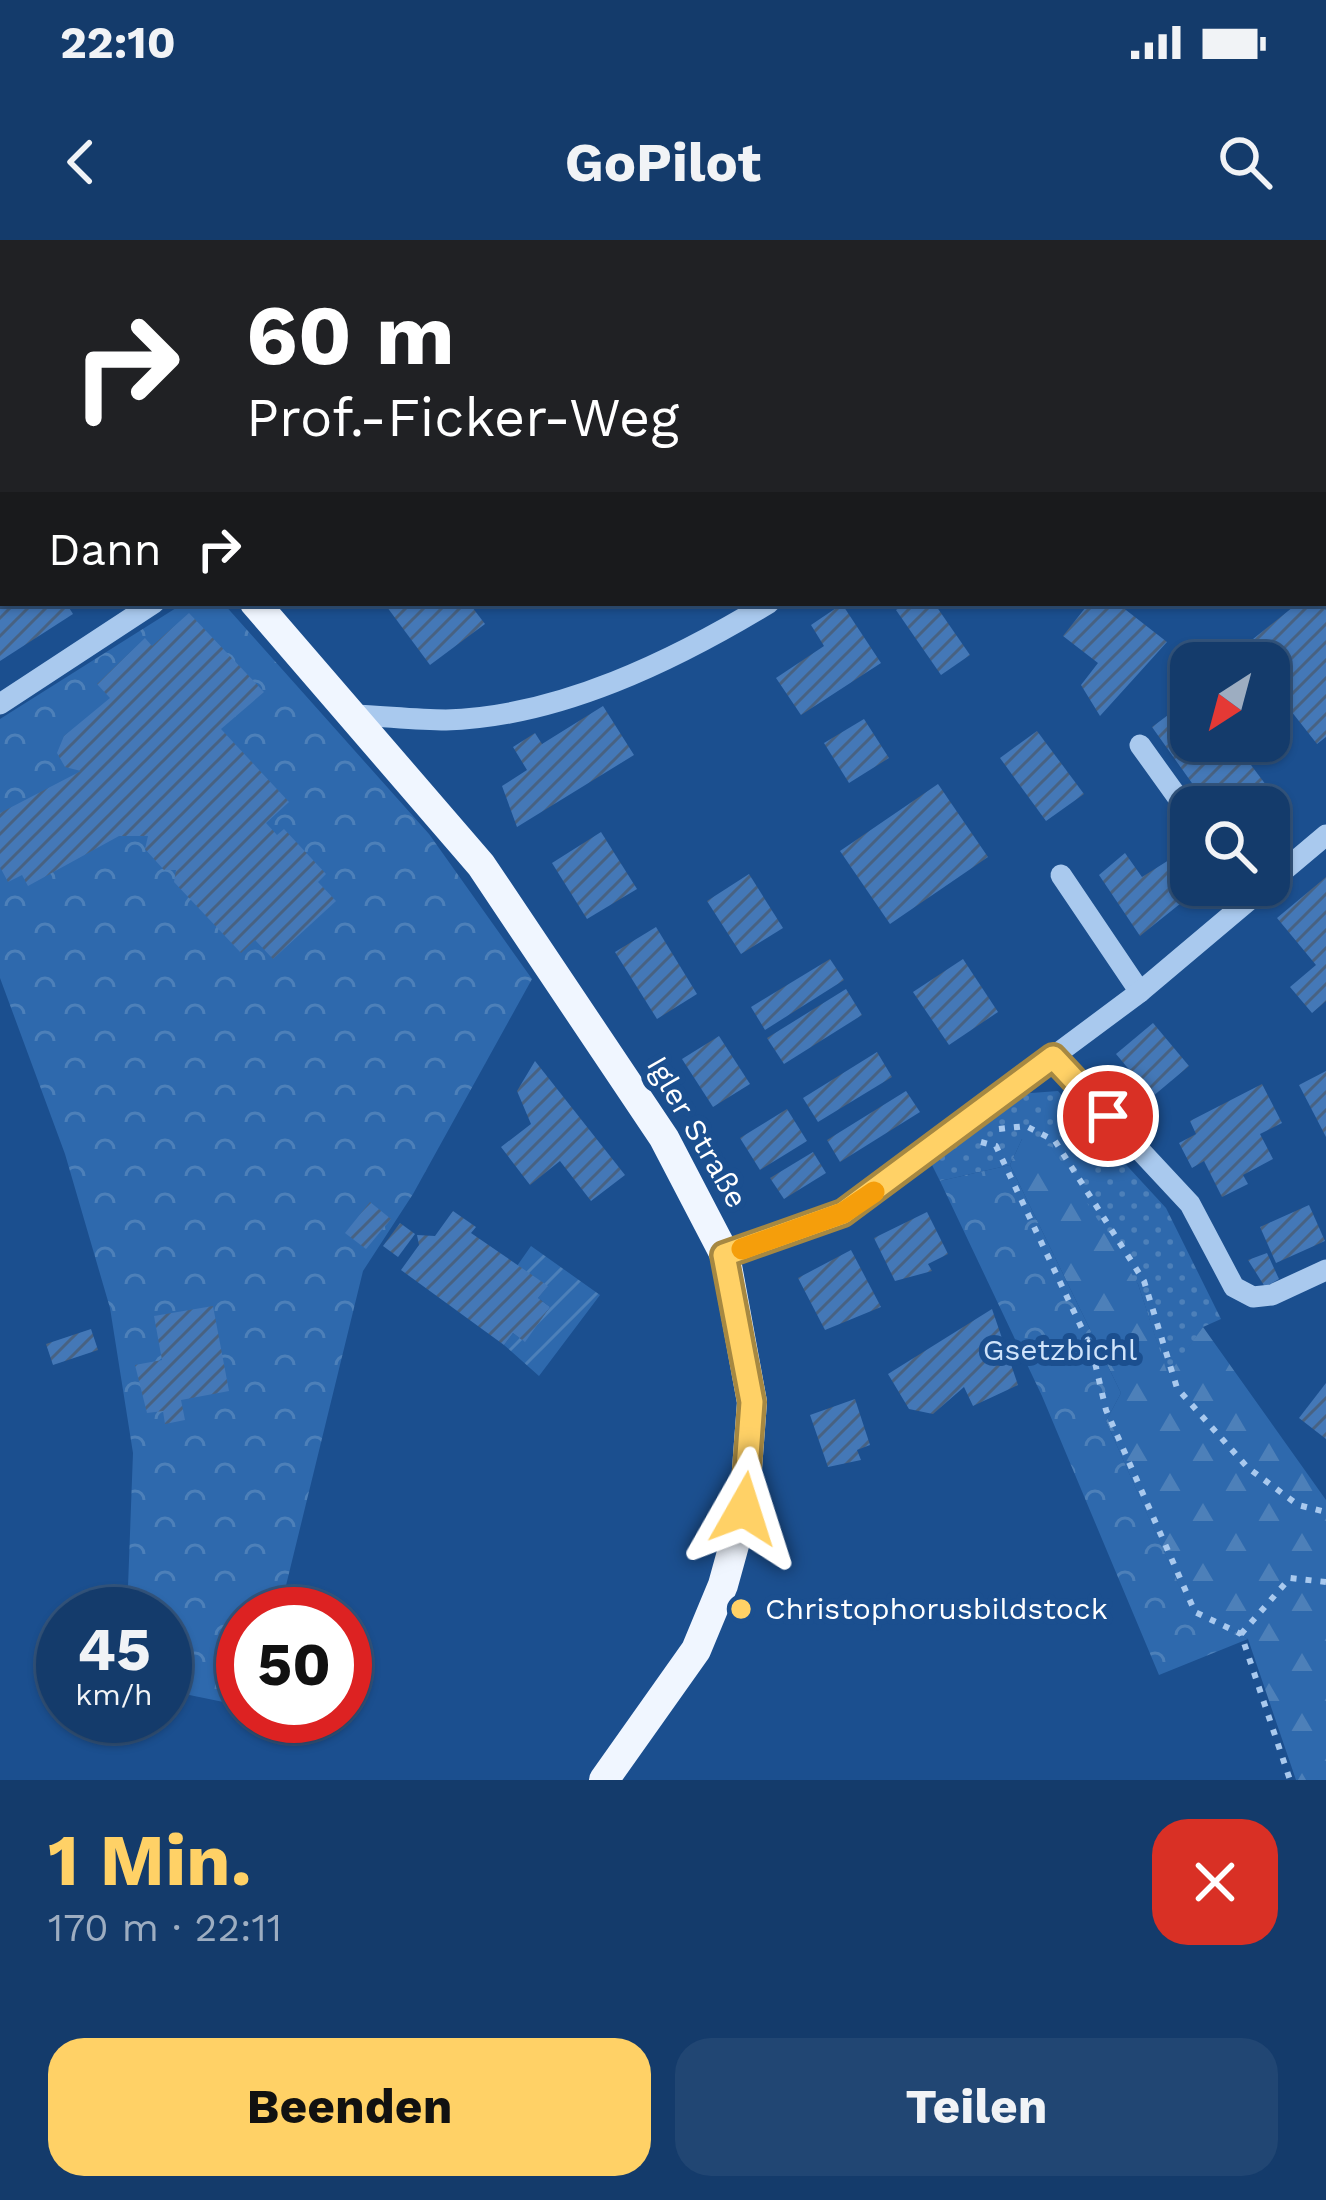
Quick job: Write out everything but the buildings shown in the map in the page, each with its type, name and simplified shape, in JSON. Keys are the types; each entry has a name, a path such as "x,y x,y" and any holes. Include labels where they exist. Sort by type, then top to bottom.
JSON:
{"main road":[{"name":"Igler Straße","path":"258,606 468,849 664,1138 724,1255 752,1402 744,1509 723,1585 696,1650 604,1780"}],"street":[{"path":"0,704 149,606"},
{"path":"352,715 446,720 523,708 686,651 764,606"},
{"path":"1139,745 1170,787"},
{"path":"1290,863 1326,835"},
{"path":"1061,875 1140,992"},
{"path":"724,1255 843,1213 1140,992 1237,906"},
{"path":"1053,1057 1190,1204 1234,1287 1252,1297 1272,1295 1326,1270"}],"path":[{"path":"953,1133 1026,1126 1055,1141 1144,1281 1177,1388 1247,1467 1298,1505 1326,1512"},
{"path":"953,1133 996,1146 1092,1349 1106,1410 1195,1612 1241,1634 1290,1780"},
{"path":"1241,1634 1290,1578 1326,1582"}],"green space":[{"path":"179,606 226,606 429,834 532,979 413,1194 363,1271 286,1587 216,1587 216,1700 192,1696 192,1587 128,1587 133,1453 110,1308 65,1154 0,978 0,719"},
{"path":"1058,1091 1166,1208 1221,1319 1203,1327 1168,1377 1138,1284 1022,1139 1010,1165 940,1181 926,1153 1018,1094"},
{"path":"1022,1139 1052,1147 1138,1284 1168,1375 1203,1327 1326,1500 1326,1780 1296,1780 1248,1639 1188,1607 1106,1421 1121,1393 1010,1165"},
{"name":"Gsetzbichl","path":"1010,1165 1121,1393 1106,1421 1188,1606 1248,1639 1159,1675 1042,1396 940,1181"},
{"path":"531,1246 600,1295 539,1376 504,1345 513,1333 524,1341 550,1307 538,1298 547,1287 517,1266"}],"slow traffic":[{"path":"742,1249 843,1213 874,1192"}],"place":[{"name":"Christophorusbildstock","path":"741,1609"}],"route":[{"path":"744,1509 752,1402 749,1363 724,1255 843,1213 1053,1057 1108,1116"}]}
